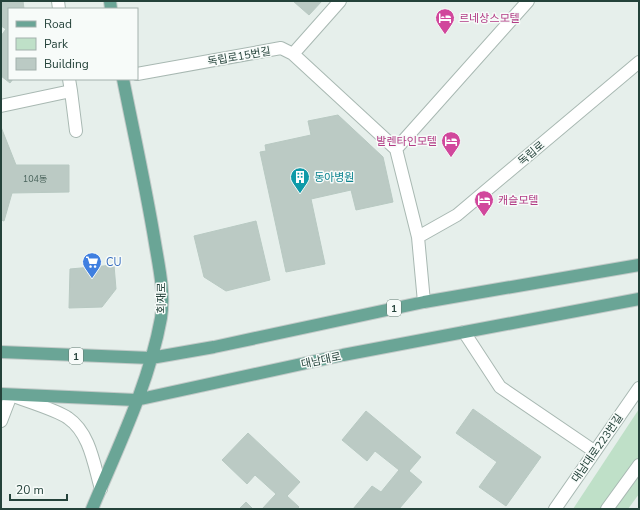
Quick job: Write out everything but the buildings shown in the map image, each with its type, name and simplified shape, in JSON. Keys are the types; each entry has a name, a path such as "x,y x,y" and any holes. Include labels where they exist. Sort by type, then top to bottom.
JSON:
{"main road":[{"name":"회재로","path":"92,509 124,438 151,358 161,317 162,286 152,224 123,80"},
{"name":"1","path":"1,352 151,358 214,347 424,302 639,265"},
{"name":"대남대로","path":"6,394 136,400 336,356 639,299"},
{"path":"613,304 639,308"}],"street":[{"path":"340,1 293,54 396,148 418,238 424,302"},
{"path":"396,148 528,1"},
{"name":"독립로15번길","path":"138,74 280,48 293,54"},
{"name":"독립로","path":"418,238 457,215 639,62"},
{"path":"69,80 76,131"},
{"path":"1,106 71,91"},
{"path":"464,332 500,387 594,451"},
{"name":"대남대로223번길","path":"555,509 639,388"},
{"path":"1,421 6,394 68,417 83,432 90,450 101,489"},
{"path":"607,509 639,465"}],"green space":[{"path":"639,409 639,494 628,509 573,509"}],"place":[{"name":"르네상스모텔","path":"445,35"},
{"name":"발렌타인모텔","path":"451,158"},
{"name":"동아병원","path":"300,194"},
{"name":"캐슬모텔","path":"484,217"},
{"name":"CU","path":"92,279"}]}
